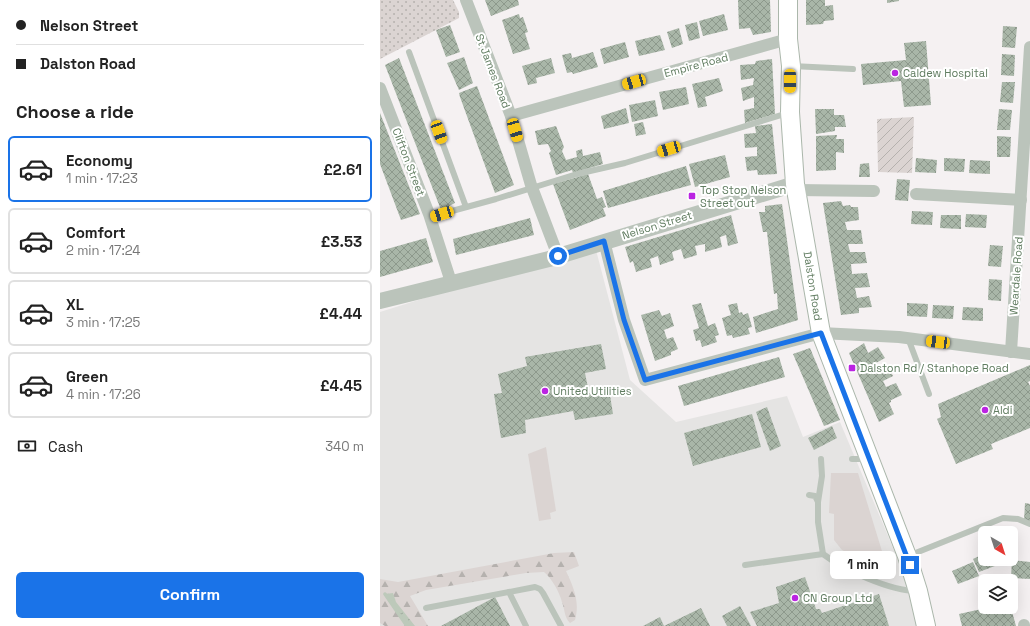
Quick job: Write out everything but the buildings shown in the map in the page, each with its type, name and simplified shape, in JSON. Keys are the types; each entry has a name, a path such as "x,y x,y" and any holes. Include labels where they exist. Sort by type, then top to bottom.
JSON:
{"main road":[{"name":"Dalston Road","path":"788,0 790,112 796,187 821,333 860,459 907,556 918,591 926,626"}],"street":[{"name":"St James Road","path":"466,0 511,116 532,188 558,256"},
{"name":"Empire Road","path":"511,116 788,39"},
{"name":"Weardale Road","path":"1011,352 1021,200 1028,122 1030,47"},
{"name":"Clifton Street","path":"380,88 430,217 451,282"},
{"path":"796,187 874,191"},
{"name":"Nelson Street","path":"380,301 558,256 604,241 796,187"},
{"path":"916,194 1021,200"},
{"path":"604,241 624,320 645,380 821,333 908,338 1030,354"}],"lane":[{"path":"409,52 466,207"},
{"path":"790,66 853,69"},
{"path":"430,217 496,199 577,174 625,163 790,112"},
{"path":"908,338 929,394"},
{"path":"821,459 822,476 818,502 818,522 823,554 837,565 866,577 907,591 918,591"},
{"path":"809,495 815,496 818,502"},
{"path":"907,556 1003,518 1018,519 1030,524"},
{"path":"745,565 823,554"},
{"path":"426,608 535,587 540,589 561,626"},
{"path":"509,592 526,626"}],"shaded area":[{"path":"596,250 630,380 676,422 787,396 803,437 840,422 926,626 380,626 380,312 549,259"}],"green space":[{"path":"380,0 453,0 459,12 459,18 380,59"},
{"path":"914,117 912,173 878,172 877,119"},
{"path":"546,447 556,511 550,513 551,519 539,521 528,454"},
{"path":"831,473 858,473 889,574 842,550 834,540 834,514 829,513"},
{"path":"574,552 579,566 566,571 574,589 577,607 575,620 570,623 557,590 550,578 544,572 526,573 426,590 410,596 428,626 385,626 380,623 380,579 398,582 554,553"}],"water":[{"path":"393,593 396,602 415,626 407,626 385,594"}],"waterway":[{"path":"385,594 407,626"}],"place":[{"name":"Caldew Hospital","path":"895,73"},
{"name":"Top Stop Nelson Street out","path":"692,196"},
{"name":"Dalston Rd / Stanhope Road","path":"852,368"},
{"name":"United Utilities","path":"545,391"},
{"name":"Aldi","path":"985,410"},
{"name":"CN Group Ltd","path":"795,598"}],"route":[{"path":"558,256 604,241 624,320 645,380 821,333 868,460 910,565"}]}
